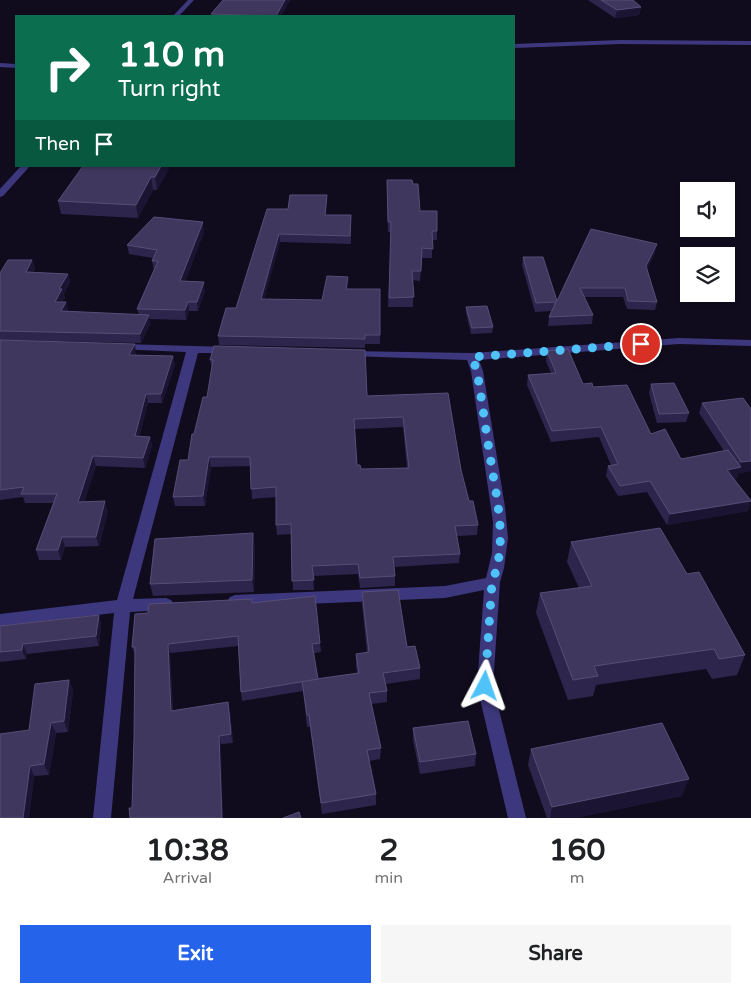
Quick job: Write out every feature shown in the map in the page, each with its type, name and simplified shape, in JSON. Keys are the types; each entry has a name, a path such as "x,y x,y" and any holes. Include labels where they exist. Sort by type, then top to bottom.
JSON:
{"street":[{"path":"177,15 191,0"},
{"path":"515,46 620,42 751,44"},
{"path":"0,65 15,66"},
{"path":"0,194 25,167"},
{"path":"342,353 472,357 678,341 751,343"},
{"path":"106,346 243,350"},
{"path":"102,818 123,606 193,348"},
{"path":"472,357 477,371 500,523 500,552 492,582 485,686 517,818"},
{"path":"221,602 446,592 467,589 492,582"},
{"path":"0,620 123,606 182,603"}],"building":[{"path":"223,0 285,0 277,15 211,14"},
{"path":"601,0 633,0 641,7 617,10"},
{"path":"82,167 160,167 155,177 151,177 136,205 58,201"},
{"path":"387,180 412,180 413,184 418,184 420,211 437,211 437,231 432,231 433,249 422,248 421,271 412,271 414,297 389,298 391,222 388,222"},
{"path":"290,195 327,195 325,215 351,215 350,236 279,234 261,299 322,300 327,276 348,277 346,289 380,289 380,335 365,335 365,339 218,336 226,308 236,308 267,209 288,209"},
{"path":"154,217 203,222 180,281 204,282 197,302 188,302 185,310 137,309 158,261 152,261 157,250 127,245"},
{"path":"591,229 657,244 646,266 657,302 628,301 625,288 580,288 593,315 549,317 556,302 536,303 523,257 543,257 557,301"},
{"path":"8,260 32,260 26,272 68,274 59,289 62,289 55,302 66,302 61,311 149,315 140,334 0,331 0,273"},
{"path":"487,306 493,327 472,328 466,307"},
{"path":"0,340 135,344 129,355 173,356 161,394 146,394 135,436 150,437 143,458 93,456 78,502 105,501 96,537 62,537 58,550 36,550 57,494 21,494 24,487 0,490"},
{"path":"214,346 365,350 367,396 448,393 461,470 469,501 473,501 478,525 455,526 460,554 393,557 395,576 360,578 358,564 312,566 314,580 292,581 291,524 276,525 276,487 251,489 250,457 209,457 203,496 173,497 180,460 188,460 192,434 194,434 203,397 207,397 213,360 210,360","holes":["403,417 409,468 361,469 360,465 357,465 354,419"]},
{"path":"568,349 583,384 592,383 593,387 627,385 651,434 665,429 681,459 728,450 741,467 727,470 751,501 670,514 650,481 620,486 608,466 618,464 601,427 552,431 528,375 556,373 547,351"},
{"path":"674,383 689,413 659,414 651,384"},
{"path":"743,398 751,409 751,461 741,462 702,403"},
{"path":"660,528 687,574 699,572 745,655 719,659 714,649 594,666 598,676 573,680 540,593 592,586 571,542"},
{"path":"253,533 252,580 150,584 155,539"},
{"path":"398,590 407,647 415,646 420,668 383,673 387,691 369,693 381,748 367,750 376,794 321,803 309,715 307,715 302,681 359,673 356,654 369,652 362,592"},
{"path":"315,596 320,643 312,644 318,679 241,692 238,636 168,644 171,711 228,702 231,734 219,736 222,818 130,818 134,738 135,647 132,647 135,614 148,613 149,604 252,599 252,603"},
{"path":"99,615 96,636 23,644 22,650 0,652 0,626"},
{"path":"69,680 64,721 51,723 44,764 30,766 23,818 0,818 0,734 29,730 35,684"},
{"path":"468,721 476,754 420,762 413,728"},
{"path":"662,723 689,779 552,807 531,749"},
{"path":"299,812 301,818 283,818"}],"route":[{"path":"485,686 492,582 500,552 500,523 477,371 472,357 641,344"}]}
